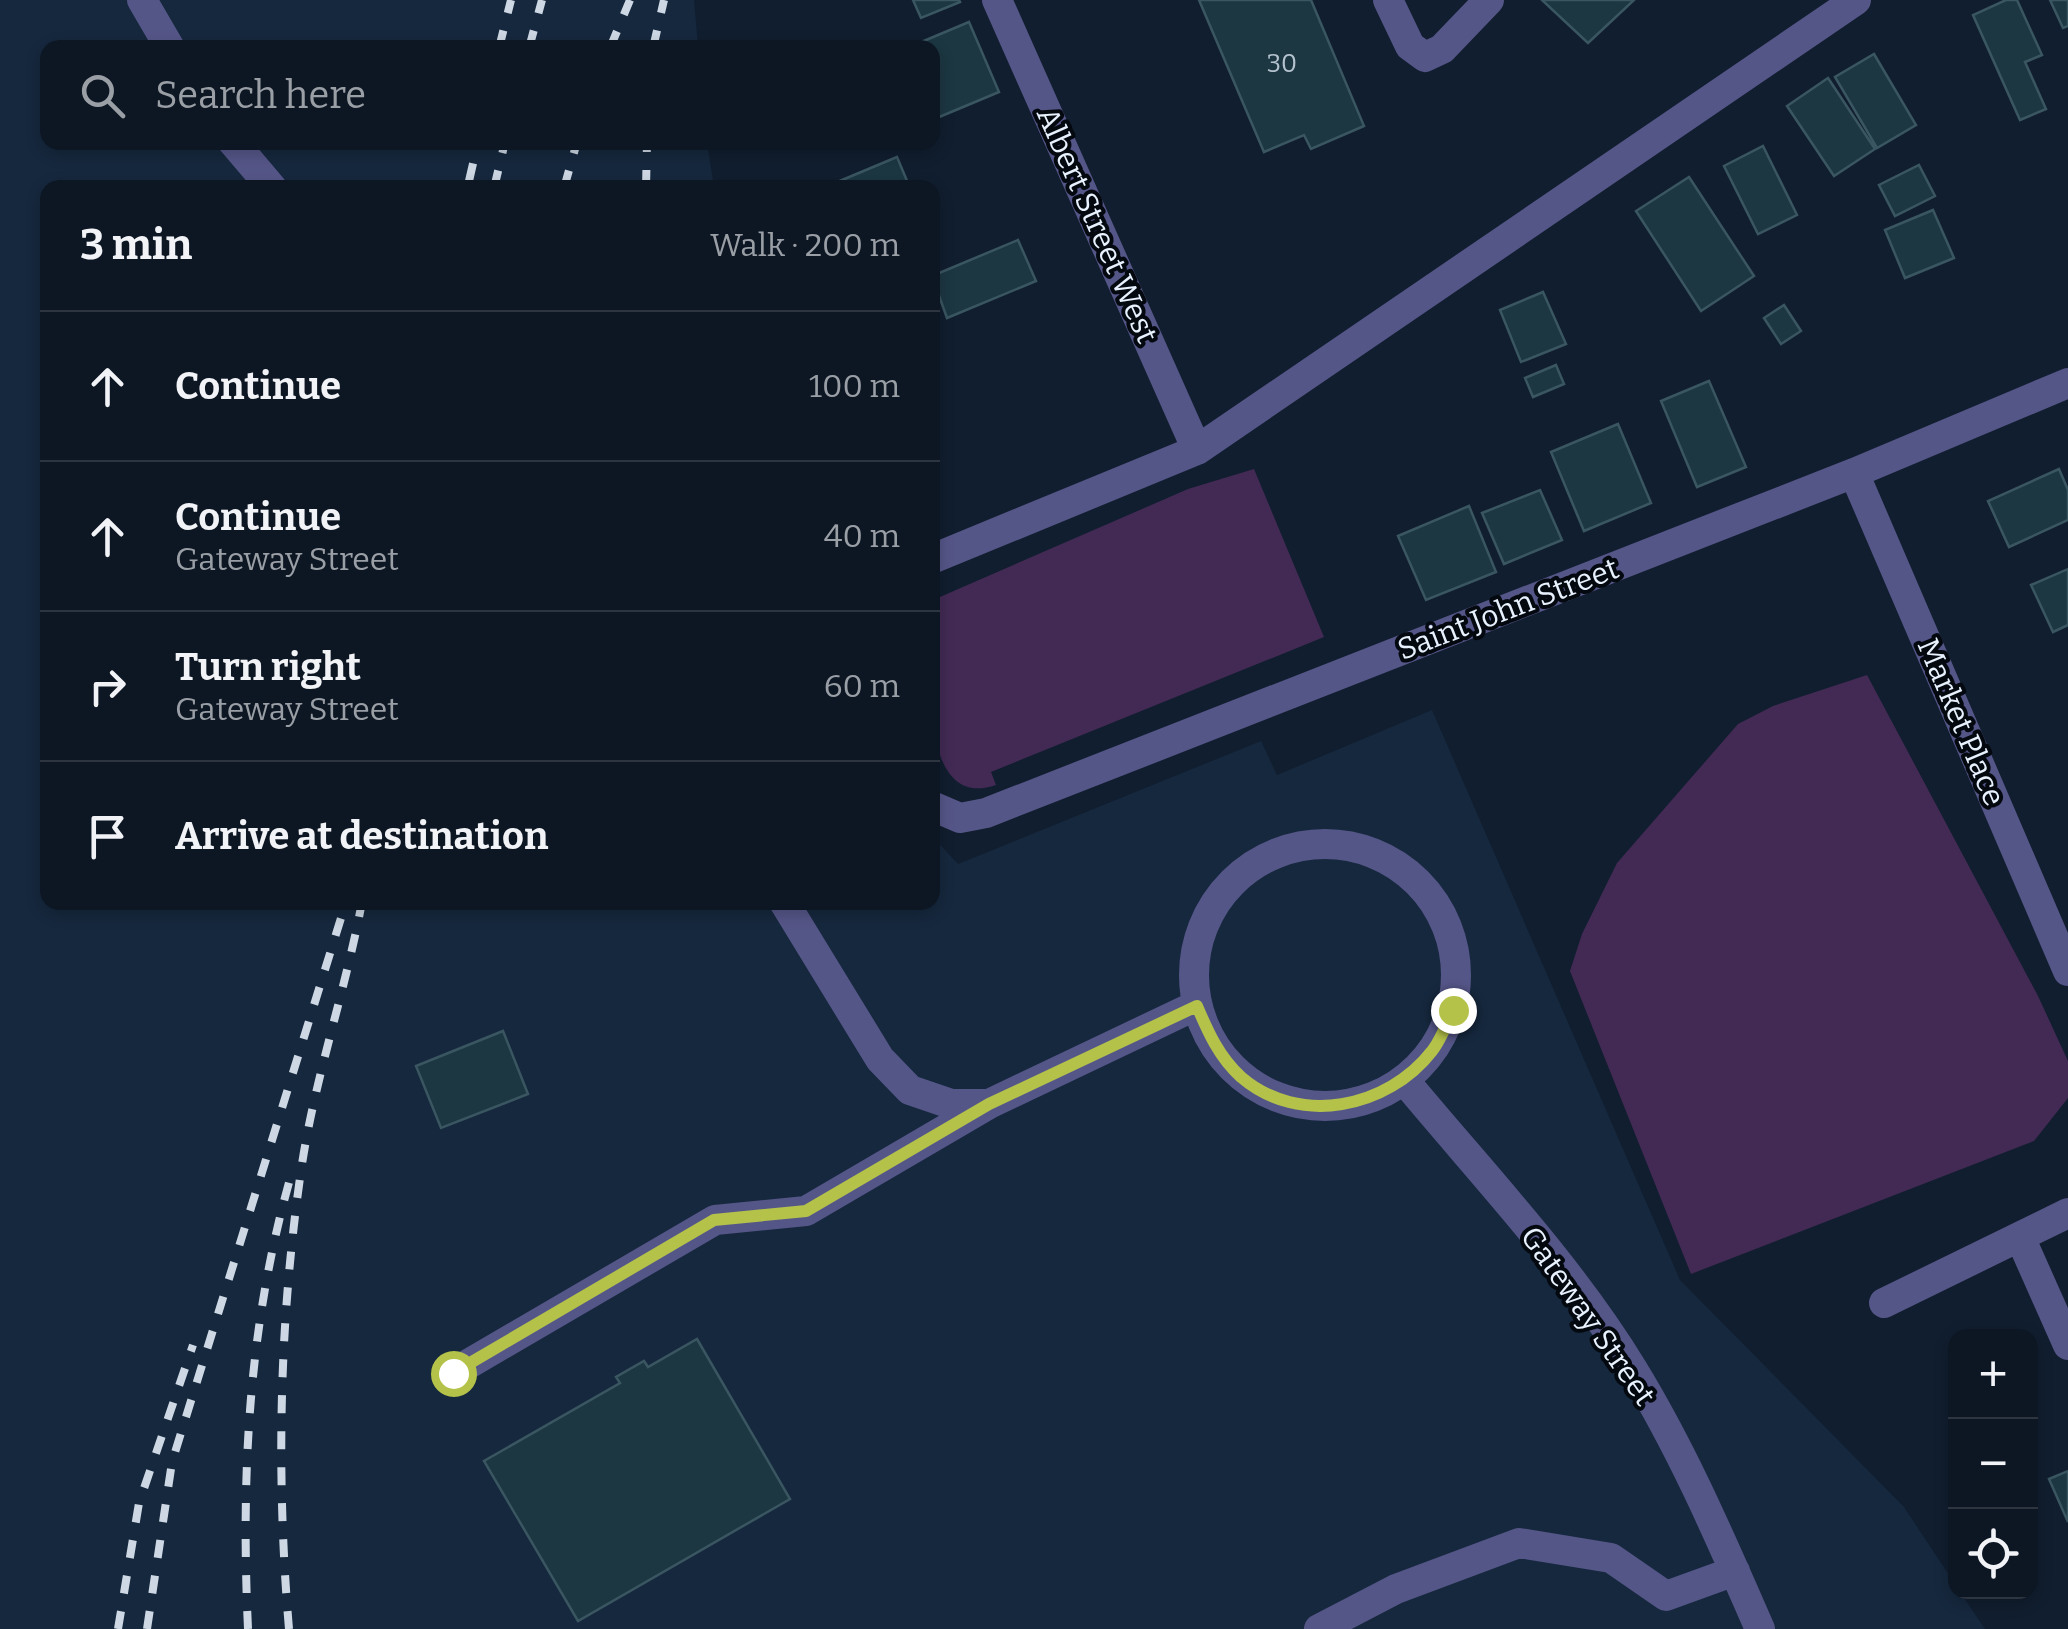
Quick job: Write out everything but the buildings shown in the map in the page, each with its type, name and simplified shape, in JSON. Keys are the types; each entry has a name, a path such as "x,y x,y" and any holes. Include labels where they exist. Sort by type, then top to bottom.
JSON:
{"street":[{"path":"142,0 165,40"},
{"name":"Albert Street West","path":"996,0 1197,450"},
{"path":"1388,0 1410,46 1424,57 1442,50 1489,0"},
{"path":"940,557 1197,450 1856,0"},
{"path":"241,150 265,180"},
{"name":"Saint John Street","path":"940,810 971,818 986,813 1854,473 2068,383"},
{"name":"Market Place","path":"1854,473 2068,970"},
{"path":"1320,845 1349,846 1390,860 1432,900 1447,924 1457,967 1453,1010 1434,1049 1404,1080 1366,1101 1323,1107 1281,1099 1242,1078 1214,1045 1197,1006 1194,962 1205,920 1229,884 1264,858 1320,845"},
{"path":"789,910 880,1059 910,1090 951,1104 989,1104"},
{"path":"453,1373 714,1220 806,1211 989,1104 1197,1006"},
{"name":"Gateway Street","path":"1404,1080 1554,1261 1631,1367 1706,1503 1760,1629"},
{"path":"1884,1304 2068,1214"},
{"path":"2020,1237 2068,1345"},
{"path":"1319,1629 1396,1589 1518,1542 1611,1558 1666,1596 1735,1571"}],"shaded area":[{"path":"0,0 694,0 697,40 40,40 40,150 708,150 713,180 40,180 40,910 940,910 940,845 958,864 1261,741 1277,775 1432,710 1680,1280 1904,1507 1948,1573 1948,1599 1965,1599 1985,1629 0,1629"},
{"path":"1254,469 1324,637 991,772 996,785 969,787 951,775 940,754 940,597 1188,489"},
{"path":"1867,675 2038,996 2068,1061 2068,1098 2034,1141 1691,1274 1570,971 1582,934 1617,863 1738,724 1773,706"}],"railway":[{"path":"501,40 511,0"},
{"path":"531,40 542,0"},
{"path":"613,40 630,0"},
{"path":"655,40 664,0"},
{"path":"469,180 476,150"},
{"path":"496,180 503,150"},
{"path":"566,180 575,150"},
{"path":"646,180 647,150"},
{"path":"147,1629 172,1462 344,910"},
{"path":"289,1629 281,1457 288,1285 301,1171 314,1103 360,910"},
{"path":"248,1629 247,1459 256,1346 290,1179"},
{"path":"118,1629 139,1503 193,1345"}],"route":[{"path":"453,1373 714,1220 806,1211 989,1104 1197,1006 1214,1045 1242,1078 1281,1099 1323,1107 1366,1101 1404,1080 1434,1049 1453,1010"}]}
